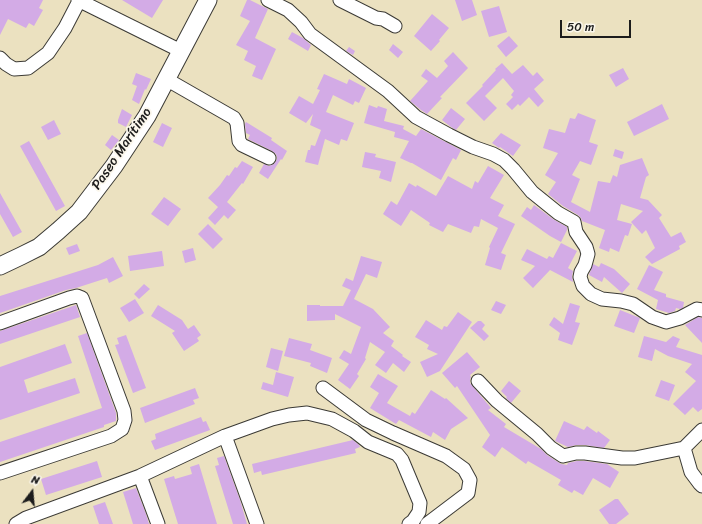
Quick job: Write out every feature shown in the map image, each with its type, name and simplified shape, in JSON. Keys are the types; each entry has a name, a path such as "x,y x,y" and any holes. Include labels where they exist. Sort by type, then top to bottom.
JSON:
{"main road":[{"name":"Paseo Marítimo","path":"0,266 22,256 38,246 58,231 79,212 114,166 147,116 208,0"}],"street":[{"path":"0,58 14,69 28,68 48,53 65,28 79,0 181,51"},
{"path":"268,0 288,10 301,22 310,34 388,91 416,117 467,144 504,160 532,192 558,213 574,222 576,232 586,247 588,254 580,277 583,286 591,294 602,299 634,304 652,317 666,322 680,318 697,309 702,310"},
{"path":"340,0 395,26"},
{"path":"166,79 234,118 237,123 239,141 242,145 269,158"},
{"path":"0,323 69,298 77,296 82,298 124,411 125,420 122,429 112,436 0,473"},
{"path":"478,381 498,401 537,434 550,448 563,456 576,453 585,453 622,458 634,458 684,448 702,430"},
{"path":"323,388 366,420 446,456 464,469 470,480 468,493 427,524"},
{"path":"23,522 140,476 225,436 272,419 307,413 332,419 354,431 368,442 397,454 402,460 420,503 419,512 409,524"},
{"path":"225,436 257,524"},
{"path":"684,448 691,472 702,486"},
{"path":"140,476 158,524"}],"building":[{"path":"0,0 43,0 39,8 43,10 34,26 29,23 26,28 8,19 0,35"},
{"path":"122,0 163,0 152,18"},
{"path":"247,0 268,9 255,38 276,49 262,80 252,76 256,66 244,60 248,51 236,45 250,21 240,16"},
{"path":"455,0 472,0 477,15 462,21"},
{"path":"499,6 507,32 489,37 481,11"},
{"path":"432,14 449,28 431,51 414,36"},
{"path":"292,32 303,38 311,45 308,51 288,39"},
{"path":"509,36 518,46 506,57 497,46"},
{"path":"393,44 403,52 398,58 389,50"},
{"path":"349,47 355,51 353,55 346,51"},
{"path":"453,52 468,68 440,97 442,98 427,114 410,101 428,81 421,76 426,69 437,78 448,66 444,61"},
{"path":"502,63 512,74 523,65 533,76 537,72 544,80 534,89 544,101 538,107 529,97 520,106 518,104 512,110 506,104 513,97 511,95 514,91 503,78 485,96 497,108 484,121 466,103 483,86 482,85 496,70 495,69"},
{"path":"623,68 629,79 616,87 609,75"},
{"path":"136,73 151,79 139,104 132,100 137,86 132,84"},
{"path":"324,74 347,84 349,79 366,88 359,103 355,101 353,105 333,95 326,112 354,123 347,141 341,139 339,145 325,139 318,165 305,162 308,150 310,150 311,145 315,146 321,130 310,125 313,114 306,123 289,113 299,96 313,104 320,90 317,89"},
{"path":"662,104 669,119 634,136 627,122"},
{"path":"369,105 387,109 384,121 404,126 403,129 416,136 421,129 461,150 456,160 453,158 441,180 412,163 400,158 409,141 394,137 395,132 364,123"},
{"path":"451,108 465,119 456,130 442,120"},
{"path":"122,109 132,115 126,127 118,123"},
{"path":"578,113 596,120 589,142 598,145 591,165 580,161 572,175 580,179 571,202 590,212 598,181 610,183 613,175 617,177 620,165 642,158 649,175 646,177 640,198 648,200 662,215 659,218 671,237 681,232 686,242 679,246 680,249 652,264 645,257 655,248 646,230 642,234 631,222 643,211 621,204 617,220 632,224 628,236 625,235 619,252 610,248 609,252 599,248 605,230 582,221 578,215 563,206 548,194 556,182 545,175 558,153 543,148 549,129 565,133 570,118 575,119"},
{"path":"54,120 61,134 48,140 41,127"},
{"path":"246,122 272,138 271,140 287,151 268,179 259,173 264,164 269,166 274,164 277,158 276,154 248,139 250,135 246,133"},
{"path":"162,123 172,128 163,147 153,142"},
{"path":"501,133 521,145 513,156 492,143"},
{"path":"112,135 119,140 111,150 105,145"},
{"path":"29,141 65,206 56,211 20,146"},
{"path":"615,149 624,152 622,159 613,156"},
{"path":"365,152 376,154 375,157 396,162 391,182 379,178 381,171 362,167"},
{"path":"242,161 253,167 243,184 242,183 227,202 236,210 228,219 224,215 215,225 208,218 218,207 208,198 227,175 229,176 235,167 237,168"},
{"path":"488,166 504,175 490,198 504,205 498,216 515,224 501,253 506,255 501,270 485,265 489,247 498,228 481,219 479,227 474,226 471,233 448,224 443,232 429,225 430,223 411,210 401,226 383,214 391,201 397,205 409,183 416,187 417,185 436,196 448,176 472,189 475,181 478,183"},
{"path":"0,193 22,232 13,237 0,214"},
{"path":"164,197 181,209 168,226 151,214"},
{"path":"534,205 567,227 561,242 521,216 527,207 531,210"},
{"path":"208,224 223,239 213,249 198,234"},
{"path":"561,243 577,251 568,268 573,271 573,282 550,270 533,288 523,278 535,266 521,260 527,249 547,259 549,256 553,258"},
{"path":"77,244 80,251 69,255 66,248"},
{"path":"193,248 196,260 185,263 182,251"},
{"path":"162,251 164,266 130,271 128,256"},
{"path":"361,256 382,262 377,278 366,274 354,299 373,309 390,327 383,333 394,341 391,346 411,362 404,372 393,363 386,373 375,365 385,352 370,342 365,358 366,359 357,374 359,376 350,389 338,380 349,364 339,358 344,350 351,354 361,327 335,314 335,320 307,321 307,305 343,306 351,290 342,286 346,278 353,281"},
{"path":"113,257 123,276 109,283 107,278 66,290 0,313 0,296 98,265"},
{"path":"601,263 614,269 630,284 622,293 604,277 602,282 589,275 593,264 599,267"},
{"path":"649,265 663,272 654,290 666,294 666,297 684,302 683,308 676,308 675,311 669,313 656,309 658,300 637,289"},
{"path":"144,284 150,289 139,299 134,294"},
{"path":"135,299 144,313 129,322 120,308"},
{"path":"496,301 506,305 501,314 491,310"},
{"path":"570,303 580,306 575,322 580,323 572,345 558,340 560,333 549,325 554,317 563,324"},
{"path":"76,305 80,317 0,344 0,331"},
{"path":"158,305 182,320 188,329 194,325 201,335 197,338 199,341 184,351 172,333 175,331 151,316"},
{"path":"620,310 640,318 634,333 614,326"},
{"path":"458,312 472,322 440,371 427,377 420,362 438,354 427,349 429,345 415,337 426,320 442,330 444,326 447,327"},
{"path":"698,317 702,318 702,343 685,325"},
{"path":"478,321 481,321 485,325 482,329 489,336 484,341 470,328"},
{"path":"87,333 116,413 116,421 104,425 104,427 0,462 0,442 102,408 78,336"},
{"path":"126,335 146,388 133,393 115,345 119,344 117,338"},
{"path":"644,336 666,342 673,336 680,339 676,347 702,355 702,409 698,412 693,407 685,415 673,404 696,381 685,372 692,364 668,356 655,349 652,361 638,357"},
{"path":"289,338 312,344 310,350 332,358 327,373 310,366 311,363 284,356"},
{"path":"65,344 72,363 24,380 28,393 75,378 80,393 0,420 0,367"},
{"path":"271,348 283,351 278,371 266,367"},
{"path":"467,352 480,367 470,375 470,383 491,408 488,410 506,424 504,427 541,449 561,464 567,465 568,463 584,461 607,464 619,472 610,488 593,478 583,495 574,490 572,493 558,485 561,480 528,461 526,464 502,447 495,457 482,447 490,435 457,386 455,388 442,373"},
{"path":"276,372 294,377 288,397 261,389 263,382 273,385"},
{"path":"378,374 398,386 387,403 410,416 412,412 415,414 431,390 445,399 446,398 468,418 451,429 445,440 433,432 431,437 399,420 396,424 370,408 379,393 370,387"},
{"path":"661,380 675,385 669,401 655,396"},
{"path":"509,381 521,391 511,403 501,391"},
{"path":"195,388 199,398 193,400 195,404 145,423 140,408"},
{"path":"201,417 203,422 206,421 210,430 155,450 151,441 156,439 155,434"},
{"path":"564,421 584,430 587,426 597,433 598,431 610,440 604,448 585,445 568,447 555,441"},
{"path":"353,440 360,447 355,449 356,453 262,475 261,471 254,473 252,464"},
{"path":"224,456 247,524 233,524 215,466 219,465 217,458"},
{"path":"97,461 102,477 46,495 41,479"},
{"path":"199,464 217,524 178,524 164,479 174,476 175,479 192,474 190,467"},
{"path":"136,488 149,524 133,524 123,492"},
{"path":"615,499 618,499 629,514 616,524 609,524 599,510"},
{"path":"105,502 113,524 99,524 93,506"}]}
